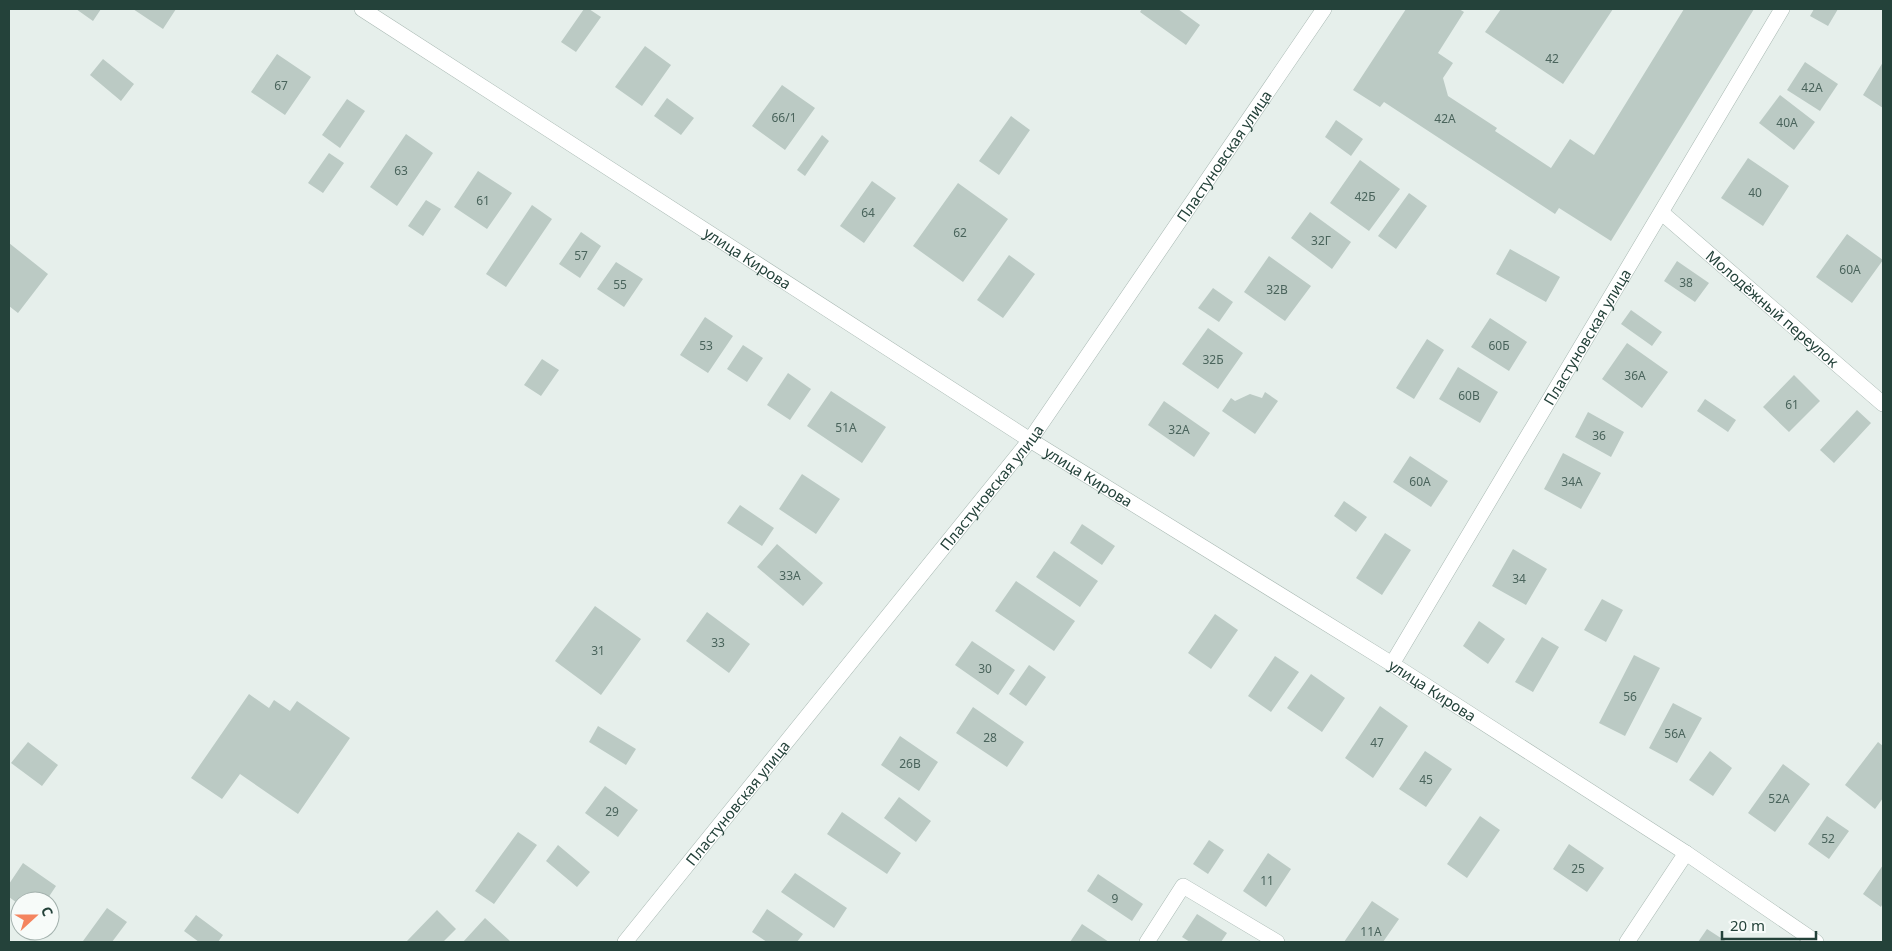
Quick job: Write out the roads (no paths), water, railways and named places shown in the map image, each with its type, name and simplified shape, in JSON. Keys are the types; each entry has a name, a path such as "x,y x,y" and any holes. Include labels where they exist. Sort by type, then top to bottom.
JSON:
{"street":[{"name":"улица Кирова","path":"362,9 1030,440 1392,664 1686,853 1816,942"},
{"name":"Пластуновская улица","path":"626,942 1030,440 1324,9"},
{"name":"Пластуновская улица","path":"1392,664 1782,9"},
{"name":"Молодёжный переулок","path":"1662,213 1883,404"},
{"path":"1627,942 1686,853"},
{"path":"1147,942 1183,886 1277,942"}]}
